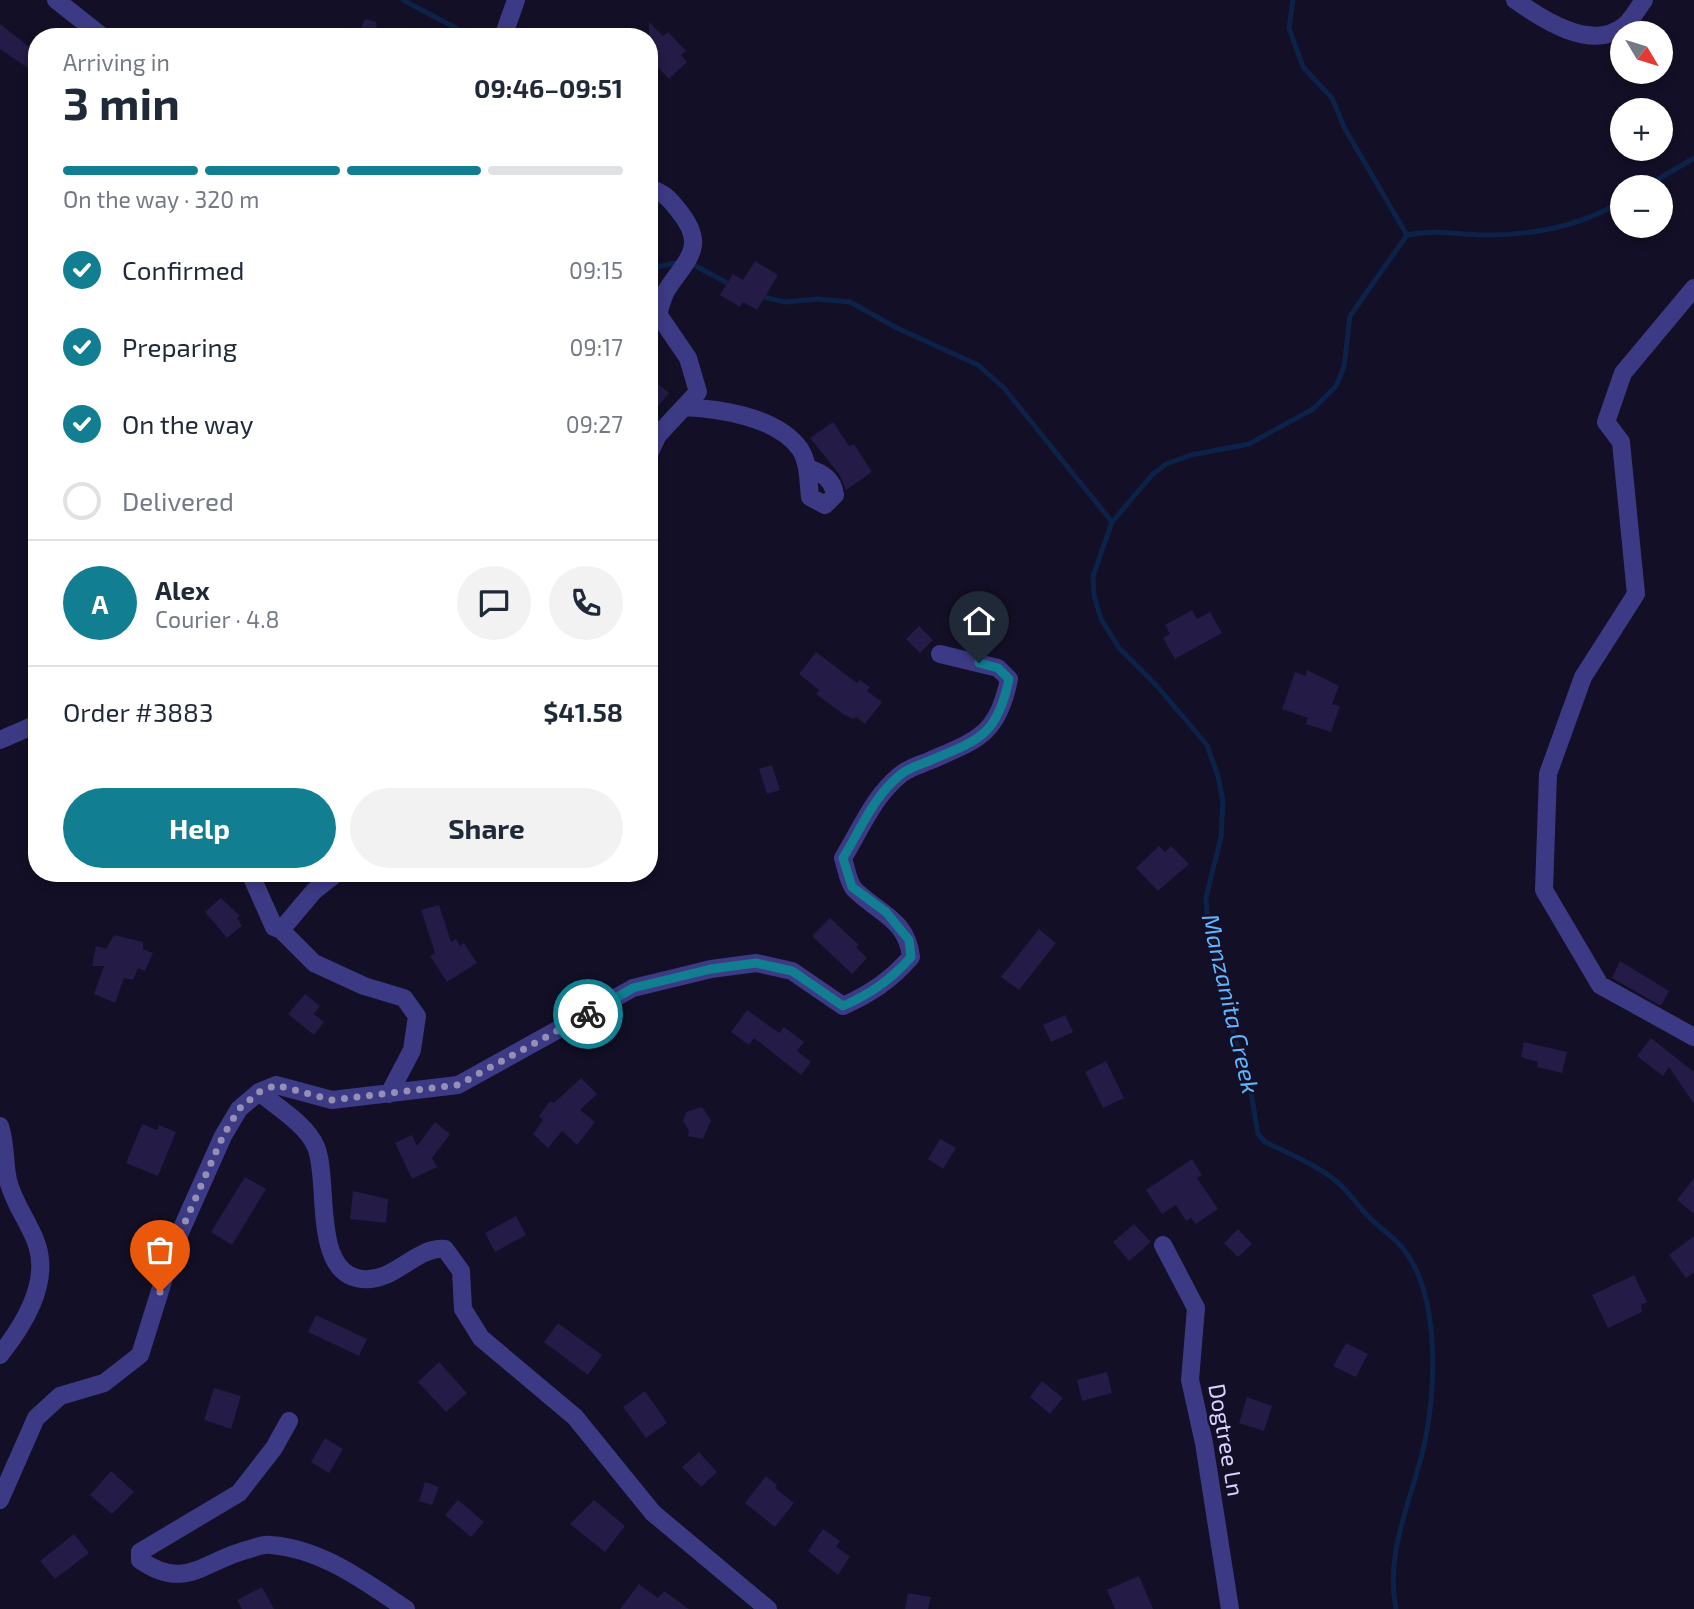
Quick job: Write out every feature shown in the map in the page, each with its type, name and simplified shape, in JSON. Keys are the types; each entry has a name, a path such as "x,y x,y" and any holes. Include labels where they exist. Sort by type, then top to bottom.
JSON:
{"street":[{"path":"56,0 92,28"},
{"path":"506,28 516,0"},
{"path":"1515,0 1571,32 1604,37 1625,26 1644,0"},
{"path":"658,191 666,194 685,219 695,242 689,262 666,290 658,314 688,358 698,392 658,435"},
{"path":"1694,288 1623,373 1606,422 1621,442 1636,594 1583,677 1548,774 1544,890 1600,985 1694,1037"},
{"path":"684,407 710,409 782,429 801,450 808,468"},
{"path":"0,1500 36,1418 60,1396 104,1384 140,1355 174,1247 223,1136 239,1109 259,1092 276,1085 332,1100 458,1085 633,988 711,969 756,963 792,971 843,1006 867,995 895,976 911,957 909,940 886,912 852,887 843,858 864,824 877,794 903,772 981,739 1004,705 1009,679 998,668 940,654"},
{"path":"0,740 28,728"},
{"path":"254,882 278,929 314,963 364,986 404,998 417,1016 412,1050 389,1094"},
{"path":"278,929 326,882"},
{"path":"259,1092 292,1119 315,1145 323,1170 324,1211 330,1252 345,1272 362,1279 389,1275 436,1248 445,1249 461,1271 463,1309 481,1338 575,1418 653,1513 768,1609"},
{"path":"0,1126 5,1141 8,1179 21,1216 38,1246 39,1273 32,1307 0,1355"},
{"name":"Dogtree Ln","path":"1163,1245 1196,1308 1190,1380 1204,1443 1230,1609"},
{"path":"289,1421 274,1448 239,1493 140,1552 140,1560 160,1574 194,1573 228,1554 269,1544 324,1557 407,1609"}],"building":[{"path":"365,19 376,22 377,28 361,28"},
{"path":"0,24 28,46 28,68 0,49"},
{"path":"658,31 663,36 668,32 686,51 681,55 687,62 669,79 658,67"},
{"path":"755,261 778,275 757,310 743,302 740,307 720,295 733,274 743,280"},
{"path":"658,384 669,393 658,406"},
{"path":"833,422 849,446 854,444 872,472 846,490 839,474 810,438"},
{"path":"973,594 984,604 980,609 993,621 987,629 991,632 977,647 973,644 969,648 955,636 959,631 948,621"},
{"path":"1192,610 1197,619 1210,612 1222,633 1175,659 1163,638 1170,634 1165,625"},
{"path":"919,626 933,640 920,653 906,639"},
{"path":"816,652 857,683 860,680 870,687 867,691 882,702 865,724 856,717 853,719 843,714 816,694 819,690 799,674"},
{"path":"1307,670 1339,686 1332,704 1340,706 1331,732 1306,724 1308,718 1282,709 1295,672 1306,676"},
{"path":"772,765 780,790 767,794 759,769"},
{"path":"1159,846 1165,852 1171,846 1189,864 1158,891 1136,868"},
{"path":"221,898 240,916 237,918 242,926 227,938 205,912"},
{"path":"439,905 451,942 456,939 460,946 464,943 477,963 447,982 430,956 435,953 421,910"},
{"path":"830,918 859,945 856,947 867,958 852,974 812,936"},
{"path":"1039,929 1056,943 1019,990 1001,977"},
{"path":"114,935 143,942 143,949 153,953 145,971 138,968 133,980 124,978 115,1003 94,994 104,966 92,966 96,946 106,949"},
{"path":"1620,961 1669,991 1661,1006 1612,978"},
{"path":"305,994 320,1006 314,1014 324,1022 314,1035 288,1014"},
{"path":"747,1010 779,1033 784,1027 804,1042 797,1051 811,1062 801,1075 754,1038 749,1045 731,1032"},
{"path":"1065,1015 1073,1032 1051,1042 1043,1025"},
{"path":"1651,1038 1694,1072 1694,1104 1669,1067 1663,1076 1637,1056"},
{"path":"1524,1042 1567,1052 1562,1073 1537,1067 1538,1062 1521,1057"},
{"path":"1106,1061 1124,1098 1103,1108 1085,1072"},
{"path":"581,1078 597,1094 580,1110 595,1122 577,1145 562,1131 548,1148 533,1134 543,1120 539,1116 550,1101 554,1103"},
{"path":"702,1107 711,1120 703,1139 688,1136 689,1130 683,1121 686,1112"},
{"path":"435,1122 450,1134 432,1158 437,1167 412,1179 395,1143 412,1135 417,1146"},
{"path":"142,1124 157,1130 159,1125 176,1132 158,1176 126,1163"},
{"path":"940,1139 956,1148 943,1169 928,1159"},
{"path":"1192,1159 1202,1175 1197,1178 1218,1209 1196,1224 1191,1218 1186,1221 1176,1205 1162,1214 1146,1190"},
{"path":"245,1177 266,1189 232,1245 211,1232"},
{"path":"1694,1178 1694,1214 1677,1200"},
{"path":"353,1191 388,1199 386,1223 350,1219"},
{"path":"516,1216 526,1235 495,1252 485,1233"},
{"path":"1134,1224 1151,1242 1129,1261 1113,1242"},
{"path":"1238,1229 1252,1244 1238,1257 1224,1243"},
{"path":"1694,1236 1694,1272 1686,1278 1669,1255"},
{"path":"1634,1275 1647,1302 1641,1305 1642,1312 1608,1328 1592,1295"},
{"path":"316,1315 367,1339 359,1356 308,1332"},
{"path":"558,1323 602,1355 588,1375 544,1342"},
{"path":"1346,1343 1368,1354 1356,1377 1333,1366"},
{"path":"439,1362 467,1393 446,1412 418,1382"},
{"path":"1107,1372 1112,1393 1082,1401 1077,1380"},
{"path":"1042,1381 1063,1398 1050,1414 1030,1397"},
{"path":"214,1388 241,1396 231,1429 204,1420"},
{"path":"645,1391 667,1423 646,1438 623,1407"},
{"path":"1247,1397 1272,1406 1264,1431 1239,1423"},
{"path":"325,1438 343,1449 329,1473 311,1462"},
{"path":"699,1452 717,1472 701,1487 682,1467"},
{"path":"111,1471 134,1492 112,1514 90,1495"},
{"path":"766,1476 777,1485 775,1488 794,1503 775,1527 745,1503"},
{"path":"425,1482 439,1487 432,1505 419,1501"},
{"path":"458,1500 484,1522 471,1537 445,1515"},
{"path":"594,1500 625,1526 605,1552 570,1524"},
{"path":"823,1529 840,1541 836,1547 850,1556 838,1575 808,1551"},
{"path":"74,1534 89,1553 55,1579 40,1561"},
{"path":"1139,1576 1153,1609 1115,1609 1107,1590"},
{"path":"639,1584 658,1598 664,1591 689,1609 620,1609"},
{"path":"262,1587 274,1609 242,1609 237,1600"},
{"path":"908,1593 931,1597 928,1609 905,1609"}],"waterway":[{"path":"403,0 456,28"},
{"path":"1293,0 1289,28 1303,67 1332,98 1345,129 1407,235"},
{"name":"Manzanita Creek","path":"1665,175 1694,158"},
{"name":"Manzanita Creek","path":"1396,1609 1393,1589 1396,1550 1422,1454 1431,1403 1432,1344 1423,1288 1413,1264 1399,1244 1366,1214 1340,1184 1310,1164 1265,1142 1258,1134 1248,1074 1235,1039 1208,923 1206,897 1221,837 1223,801 1218,776 1207,745 1156,685 1119,648 1101,619 1094,595 1093,576 1112,522 1152,475 1166,464 1191,455 1249,444 1313,409 1336,386 1344,367 1350,316 1407,235 1438,232 1506,235 1540,231 1574,223 1610,208"},
{"path":"658,267 680,262"},
{"path":"690,263 733,286"},
{"path":"759,296 785,302 818,299 850,302 897,328 978,365 1004,388 1112,522"}],"way so far":[{"path":"160,1292 174,1247 223,1136 239,1109 259,1092 276,1085 332,1100 458,1085 588,1014"}],"route":[{"path":"588,1014 633,988 711,969 756,963 792,971 843,1006 867,995 895,976 911,957 909,940 886,912 852,887 843,858 864,824 877,794 903,772 981,739 1004,705 1009,679 998,668 979,663"}]}
